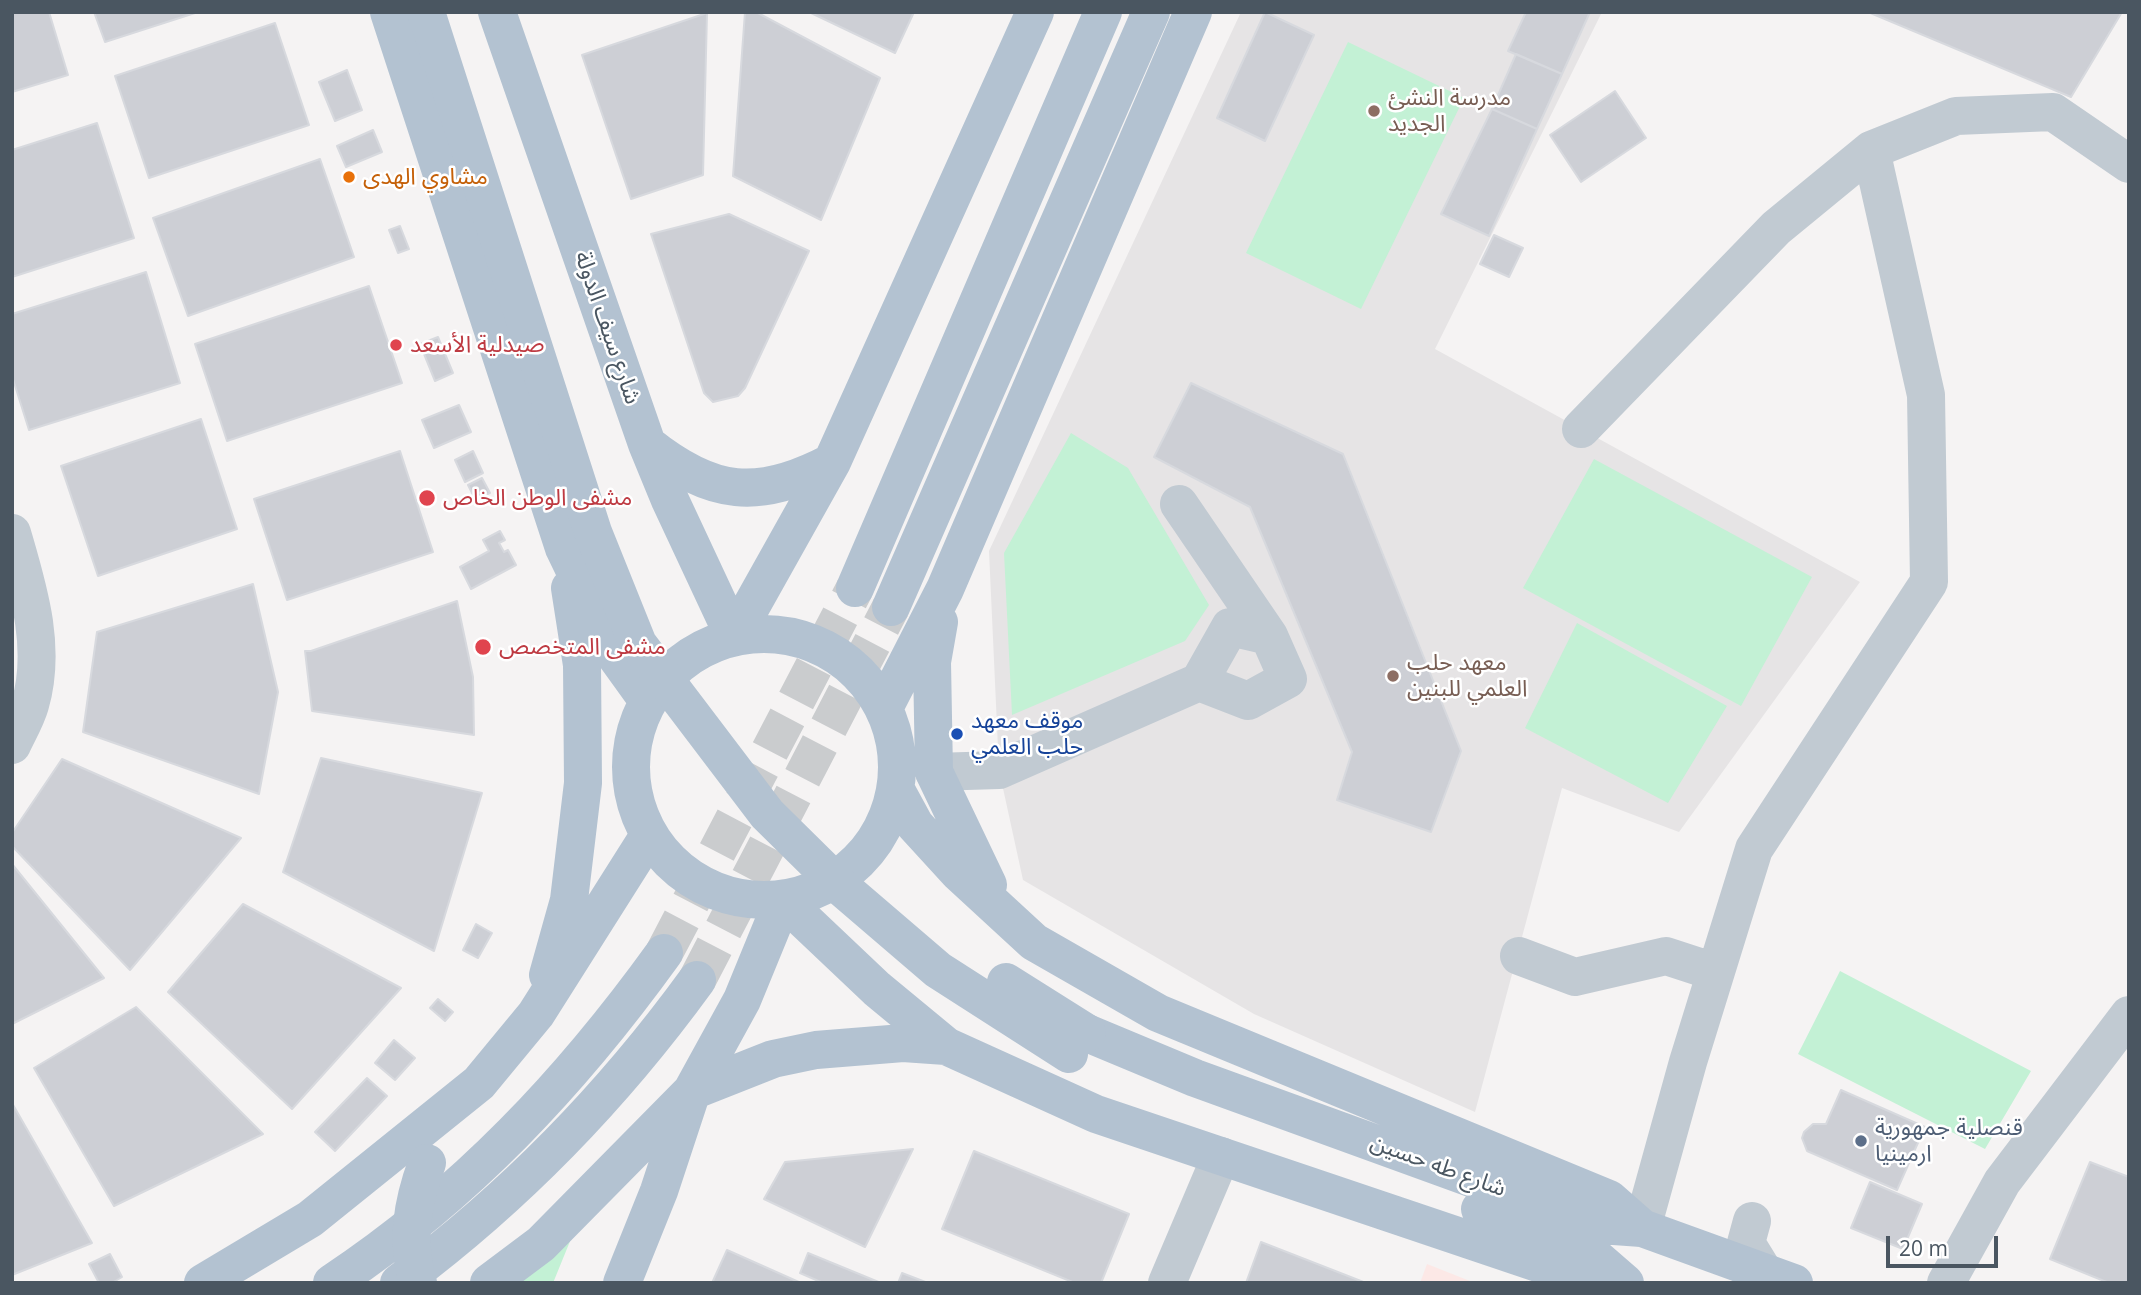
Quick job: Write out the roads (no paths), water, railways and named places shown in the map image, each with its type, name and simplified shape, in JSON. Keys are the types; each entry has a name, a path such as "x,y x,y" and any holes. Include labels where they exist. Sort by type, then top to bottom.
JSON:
{"main road":[{"path":"389,12 564,548 617,659 648,701"},
{"path":"426,12 593,532 638,644 767,814 840,886 938,970 1078,1043"},
{"path":"454,12 614,526 661,632 721,726 786,803 859,876 1078,1043"},
{"name":"شارع سيف الدولة","path":"497,12 647,444 734,637"},
{"path":"734,637 832,462 1035,12"},
{"path":"855,588 1103,12"},
{"path":"891,607 1152,12"},
{"path":"884,708 945,589 1193,12"},
{"path":"647,444 679,469 716,485 756,489 796,481 832,462"},
{"path":"537,1014 569,900 583,783 582,665 564,548"},
{"path":"945,589 932,662 934,772 1003,915"},
{"path":"764,634 793,637 822,646 861,676 884,708 894,734 898,762 896,790 886,822 860,859 845,874 816,891 783,900 744,900 707,889 674,867 648,837 635,804 629,769 634,734 648,701 664,679 685,660 708,646 734,637 764,634"},
{"path":"896,790 915,825 1003,915 1034,942 1158,1013 1609,1199 1642,1228"},
{"path":"418,1283 412,1261 410,1228 415,1195 427,1163 479,1083 537,1014 648,837"},
{"path":"783,900 877,989 946,1046 1096,1114 1597,1283"},
{"path":"622,1283 659,1191 692,1091 742,1000 783,900"},
{"path":"332,1283 420,1219 525,1124 621,1013 664,953"},
{"path":"399,1283 503,1200 560,1146 655,1038 697,980"},
{"path":"489,1283 541,1244 692,1091 773,1059 816,1050 902,1043 946,1046"},
{"name":"شارع طه حسين","path":"1078,1043 1195,1078 1600,1225 1642,1228 1778,1276"},
{"name":"شارع طه حسين","path":"1078,1043 1587,1250 1625,1283"},
{"path":"203,1283 310,1219 479,1083"}],"street":[{"path":"1581,429 1776,228 1871,150 1956,116 2053,112 2129,164"},
{"path":"1642,1228 1715,972 1754,849 1929,582 1926,395 1871,150"},
{"path":"1179,504 1269,636 1288,679 1248,701 1199,682"},
{"path":"12,533 32,601 37,653 30,704 12,745"},
{"path":"934,772 999,770 1199,682 1230,627 1269,636"},
{"path":"1519,956 1575,977 1666,956 1715,972"},
{"path":"1946,1283 2002,1182 2129,1015"},
{"path":"1167,1283 1221,1156"},
{"path":"1752,1221 1745,1244 1778,1276"}],"tunnel":[{"path":"664,953 855,588"},
{"path":"697,980 891,607"}],"place":[{"name":"مدرسة النشئ الجديد","path":"1374,111"},
{"name":"مشاوي الهدى","path":"349,177"},
{"name":"صيدلية الأسعد","path":"396,345"},
{"name":"مشفى الوطن الخاص","path":"427,498"},
{"name":"مشفى المتخصص","path":"483,647"},
{"name":"معهد حلب العلمي للبنين","path":"1393,676"},
{"name":"موقف معهد حلب العلمي","path":"957,734"},
{"name":"قنصلية جمهورية ارمينيا","path":"1861,1141"}]}
